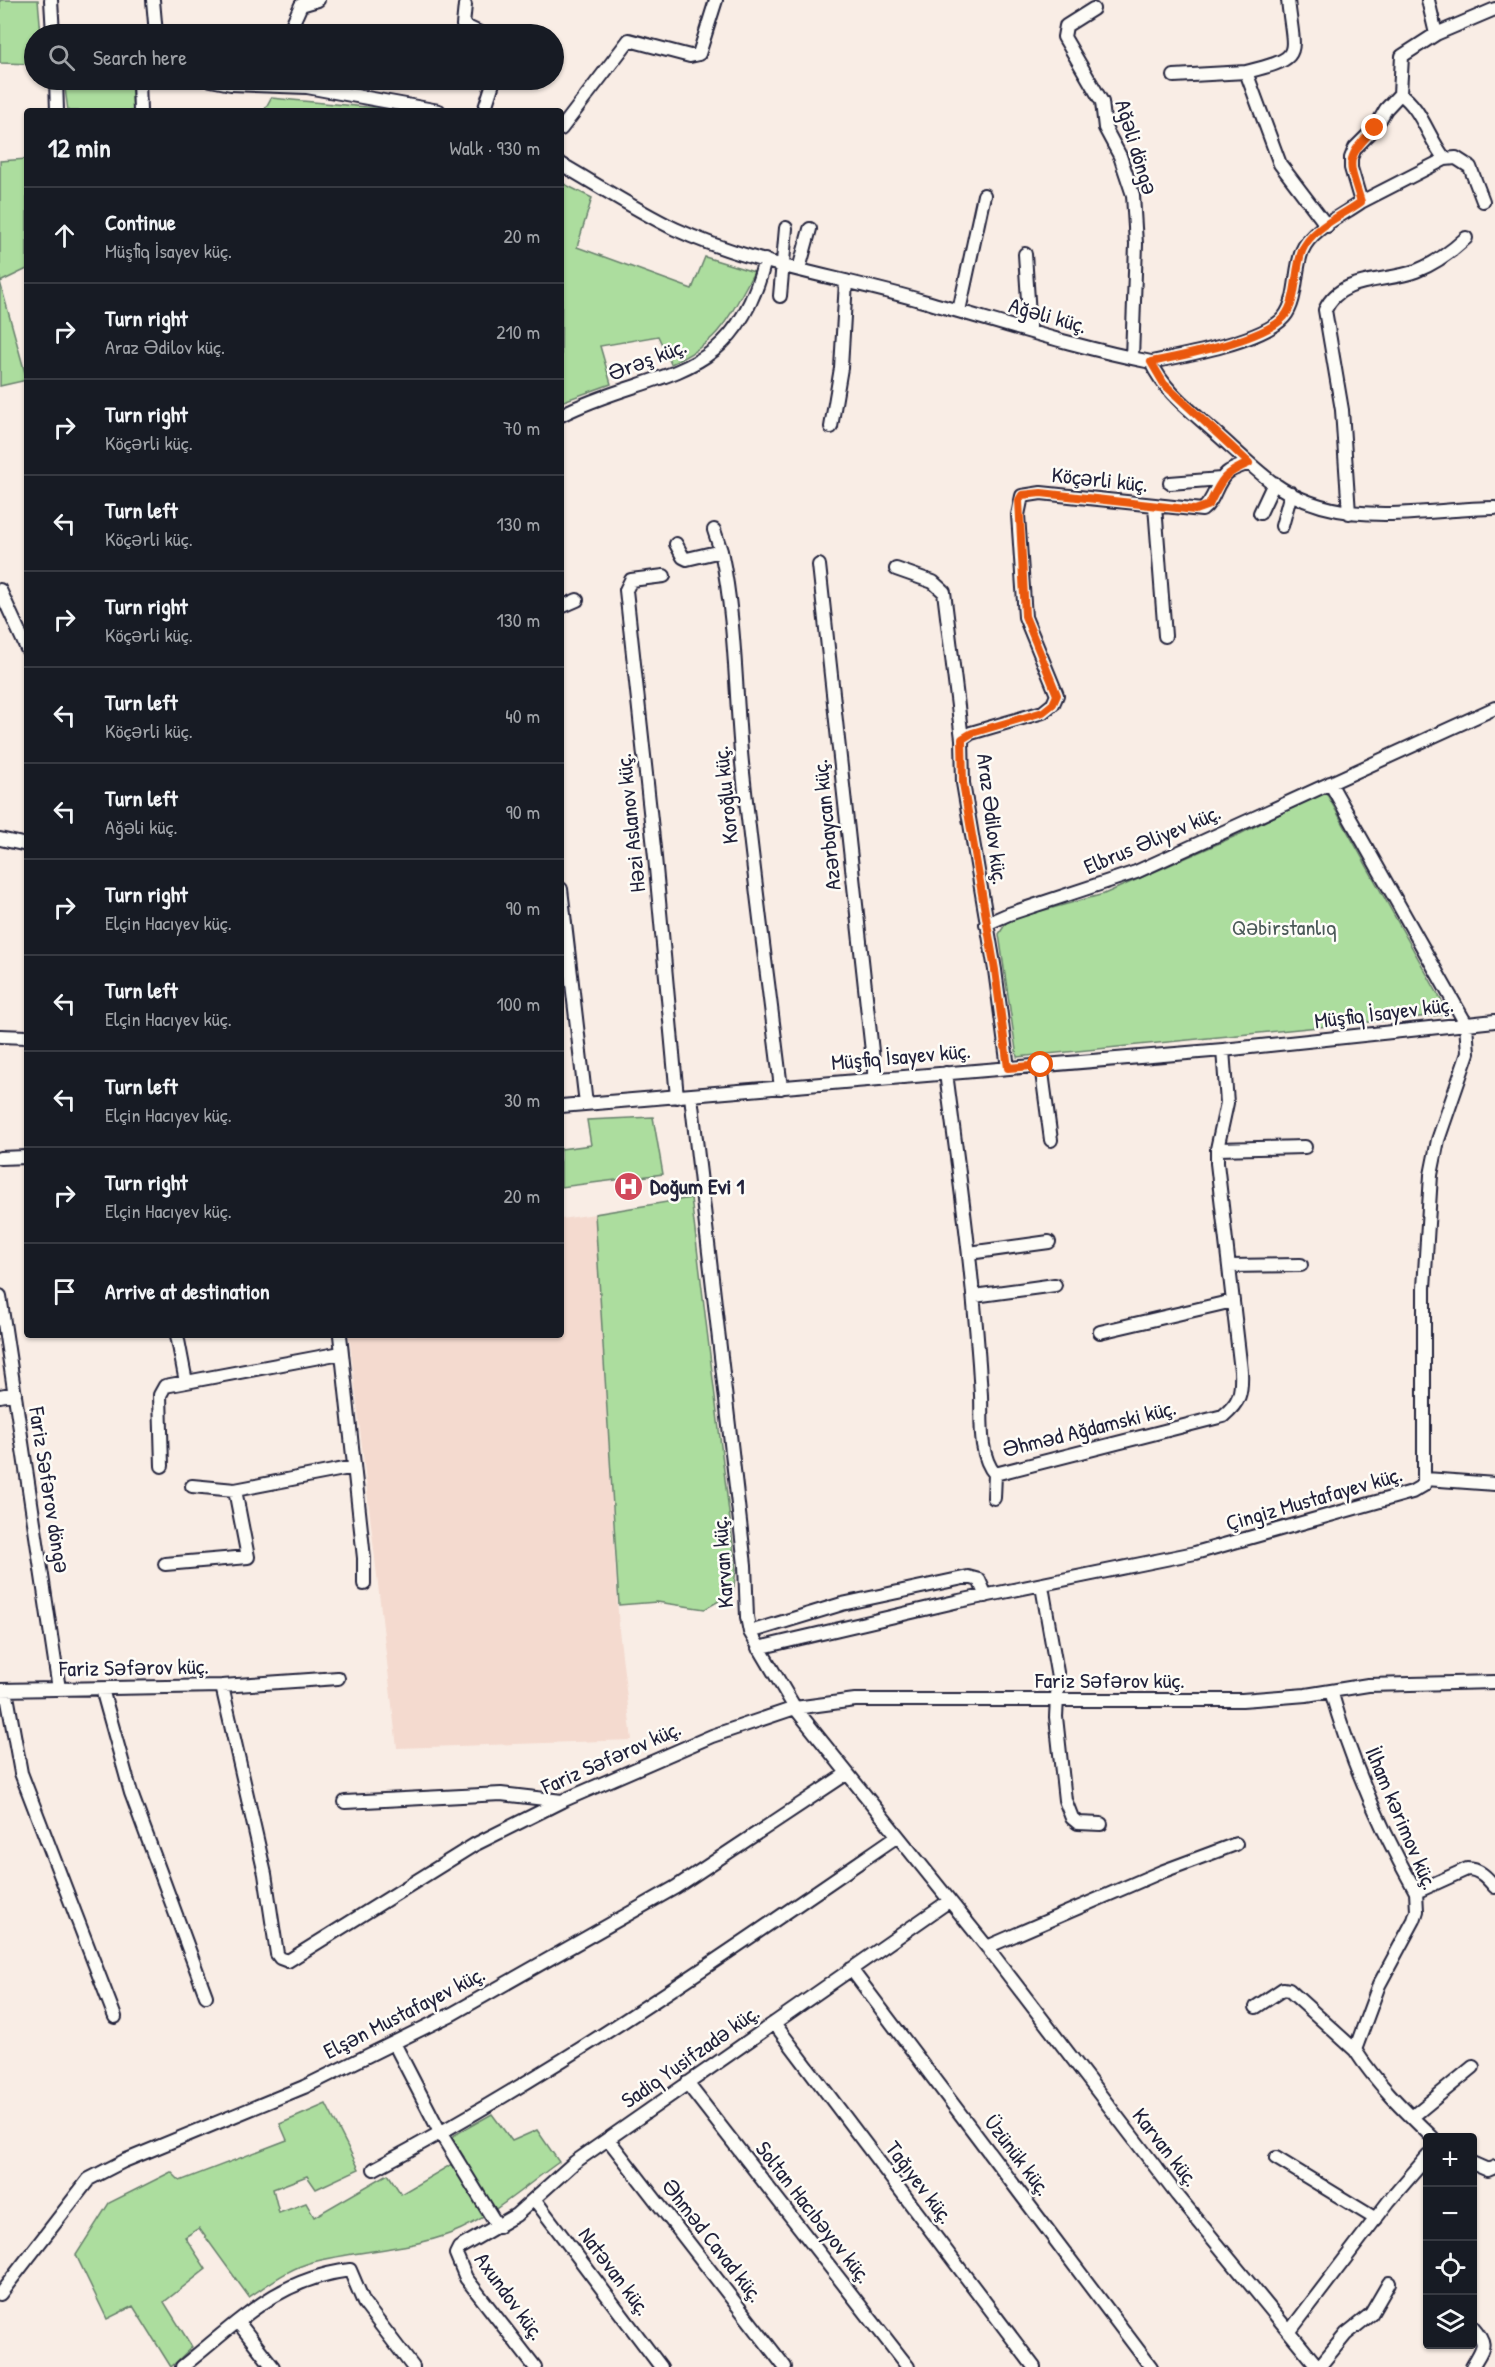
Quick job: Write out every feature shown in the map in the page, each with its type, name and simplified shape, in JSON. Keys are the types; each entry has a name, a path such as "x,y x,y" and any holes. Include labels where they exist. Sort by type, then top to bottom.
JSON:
{"street":[{"path":"51,0 52,24"},
{"path":"153,0 155,24"},
{"path":"293,24 301,6 318,0"},
{"path":"564,125 629,40 690,56 699,54 716,0"},
{"path":"1174,76 1246,72 1284,62 1290,57 1293,48 1288,0"},
{"path":"1428,0 1436,34"},
{"path":"463,24 465,5"},
{"name":"Ağəli döngə","path":"1093,9 1066,26 1064,37 1102,102 1105,128 1120,156 1133,195 1136,244 1132,358"},
{"path":"1361,202 1351,168 1354,148 1375,128 1386,109 1400,94 1402,56 1436,34 1495,9"},
{"path":"1246,72 1280,164 1327,226"},
{"path":"56,90 57,108"},
{"path":"139,90 140,108"},
{"path":"324,90 423,108"},
{"path":"485,108 491,90"},
{"path":"1400,94 1412,105 1435,147 1445,159"},
{"path":"1483,201 1470,167 1456,158 1445,159 1361,202 1309,239 1302,251 1288,310 1282,319 1257,333 1234,341 1151,362 1156,375 1170,390 1249,463 1291,493 1349,513 1391,515 1495,508"},
{"name":"Ağəli küç.","path":"564,166 676,229 765,260 1030,332 1151,362"},
{"path":"959,311 984,195"},
{"path":"780,296 786,228"},
{"path":"799,269 810,229"},
{"path":"1349,513 1342,410 1325,310 1330,300 1338,293 1355,285 1415,271 1448,253 1466,238"},
{"path":"1025,254 1030,332"},
{"name":"Ərəş küç.","path":"564,414 682,371 709,356 731,333 752,301 765,260"},
{"path":"831,427 841,368 846,281"},
{"path":"1170,483 1221,479 1228,472 1249,463"},
{"name":"Köçərli küç.","path":"962,739 972,733 1043,712 1053,704 1057,695 1025,616 1018,515 1022,495 1041,493 1202,510 1209,505 1221,479"},
{"path":"1260,513 1274,483"},
{"path":"1282,526 1291,493"},
{"path":"1155,506 1165,636"},
{"name":"Koroğlu küç.","path":"714,530 721,551 733,624 744,784 781,1088"},
{"path":"676,544 682,557 687,559 721,551"},
{"name":"Azərbaycan küç.","path":"819,565 875,1079"},
{"name":"Araz Ədilov küç.","path":"896,569 933,582 944,592 962,739 963,783 1008,1068"},
{"name":"Həzi Aslanov küç.","path":"664,576 631,580 626,590 655,857 677,1097"},
{"path":"0,590 24,643"},
{"path":"564,606 577,600"},
{"name":"Elbrus Əliyev küç.","path":"986,924 1009,914 1136,872 1495,708"},
{"path":"1330,783 1466,1024"},
{"path":"0,839 24,844"},
{"path":"564,915 586,1104"},
{"name":"Müşfiq İsayev küç.","path":"564,1106 1223,1050 1495,1021"},
{"name":"Çingiz Mustafayev küç.","path":"758,1648 1258,1537 1351,1507 1412,1492 1424,1485 1426,1479 1424,1288 1431,1175 1438,1140 1468,1053 1466,1024"},
{"path":"0,1036 24,1037"},
{"name":"Əhməd Ağdamski küç.","path":"946,1073 974,1296 983,1438 988,1466 995,1474 1223,1416 1236,1405 1242,1392 1217,1149 1227,1103 1223,1050"},
{"path":"1041,1065 1051,1140"},
{"name":"Karvan küç.","path":"691,1096 745,1565 747,1617 750,1632 795,1708 846,1774 987,1947 1177,2195 1318,2367"},
{"path":"1217,1149 1305,1147"},
{"path":"0,1158 24,1157"},
{"path":"969,1253 1049,1242"},
{"path":"1229,1266 1301,1265"},
{"path":"974,1296 1055,1285"},
{"name":"Fariz Səfərov döngə","path":"0,1296 59,1689"},
{"path":"1100,1332 1233,1301"},
{"path":"179,1338 186,1382"},
{"path":"339,1338 364,1558 364,1584"},
{"path":"162,1466 162,1388 341,1353"},
{"path":"0,1396 15,1394"},
{"path":"192,1486 235,1490 354,1467"},
{"path":"994,1498 995,1474"},
{"path":"1426,1479 1495,1484"},
{"path":"165,1564 248,1557 235,1490"},
{"path":"750,1632 842,1604 968,1577 979,1580 986,1596"},
{"path":"1042,1586 1058,1678 1056,1718 1065,1800 1072,1818 1078,1822 1101,1824"},
{"path":"222,1686 338,1678"},
{"name":"Fariz Səfərov küç.","path":"3,1690 222,1686 265,1874 278,1954 284,1961 294,1959 412,1881 474,1845 562,1801 691,1744 795,1708 855,1700 1242,1700 1398,1683 1495,1682"},
{"path":"102,1689 131,1793 206,1996"},
{"path":"3,1690 21,1773 115,2018"},
{"name":"İlham kərimov küç.","path":"1331,1691 1346,1741 1368,1797 1416,1892 1417,1911 1414,1920 1391,1958 1355,2050"},
{"name":"Elşən Mustafayev küç.","path":"0,2294 78,2190 89,2179 124,2161 304,2087 452,2014 676,1887 846,1774"},
{"path":"345,1802 501,1794 562,1801"},
{"path":"374,2169 441,2134 707,1968 896,1837"},
{"path":"987,1947 1161,1872 1236,1844"},
{"path":"1416,1892 1467,1869 1474,1869 1482,1874 1495,1887"},
{"name":"Sadiq Yusifzadə küç.","path":"459,2248 498,2227 535,2200 575,2162 949,1901"},
{"name":"Üzünük küç.","path":"852,1969 1151,2367"},
{"path":"1256,2007 1283,1989 1289,1990 1355,2050 1370,2074 1428,2133"},
{"name":"Tağıyev küç.","path":"774,2023 1034,2367"},
{"path":"394,2043 441,2134 498,2227"},
{"path":"1412,2117 1473,2067"},
{"name":"Soltan Hacıbəyov küç.","path":"687,2083 908,2367"},
{"name":"Əhməd Cavad küç.","path":"608,2139 785,2367"},
{"path":"1276,2158 1376,2218"},
{"path":"1290,2331 1376,2218 1423,2162"},
{"path":"1477,2165 1488,2170 1495,2167"},
{"name":"Natəvan küç.","path":"535,2200 661,2367"},
{"name":"Axundov küç.","path":"459,2248 456,2254 466,2278 535,2367"},
{"path":"182,2367 285,2288 325,2273 350,2270 364,2303 414,2367"},
{"path":"1318,2367 1346,2334 1371,2314 1389,2283"},
{"path":"238,2322 273,2367"},
{"path":"1472,2367 1484,2344 1483,2338 1477,2331"}],"shaded area":[{"path":"595,1214 619,1630 632,1740 397,1748 349,1338 564,1338 564,1219"}],"green space":[{"path":"0,0 38,0 40,24 24,24 24,64 0,63"},
{"path":"65,90 132,90 133,108 68,108"},
{"path":"271,98 376,108 266,108"},
{"path":"24,159 24,270 0,282 0,161"},
{"path":"564,184 592,198 577,247 692,289 705,257 754,272 722,327 701,347 671,364 658,336 600,346 611,384 564,401"},
{"path":"0,282 24,369 24,381 0,386"},
{"name":"Qəbirstanlıq","path":"1325,791 1449,1014 1017,1057 999,934 1008,920 1104,894 1240,834"},
{"path":"653,1117 663,1174 564,1187 564,1149 591,1145 587,1120"},
{"path":"691,1198 736,1570 733,1593 705,1609 657,1602 619,1605 595,1214"},
{"path":"326,2104 359,2169 316,2189 307,2176 273,2189 279,2213 306,2203 314,2217 388,2174 401,2194 464,2157 451,2137 492,2114 512,2141 537,2130 559,2162 481,2219 452,2233 418,2243 330,2258 304,2265 249,2297 199,2228 185,2237 206,2269 164,2302 192,2347 171,2367 133,2306 107,2319 76,2255 109,2203 171,2172 180,2181 287,2140 280,2124"}],"place":[{"name":"Doğum Evi 1","path":"629,1186"}],"route":[{"path":"1041,1065 1008,1068 995,970 963,783 962,739 972,733 1043,712 1053,704 1057,695 1025,616 1022,602 1019,500 1022,495 1041,493 1195,510 1202,510 1209,505 1221,479 1228,472 1249,463 1164,384 1156,375 1151,362 1234,341 1257,333 1282,319 1288,310 1302,251 1309,239 1361,202 1351,168 1351,158 1354,148 1375,128"}]}
